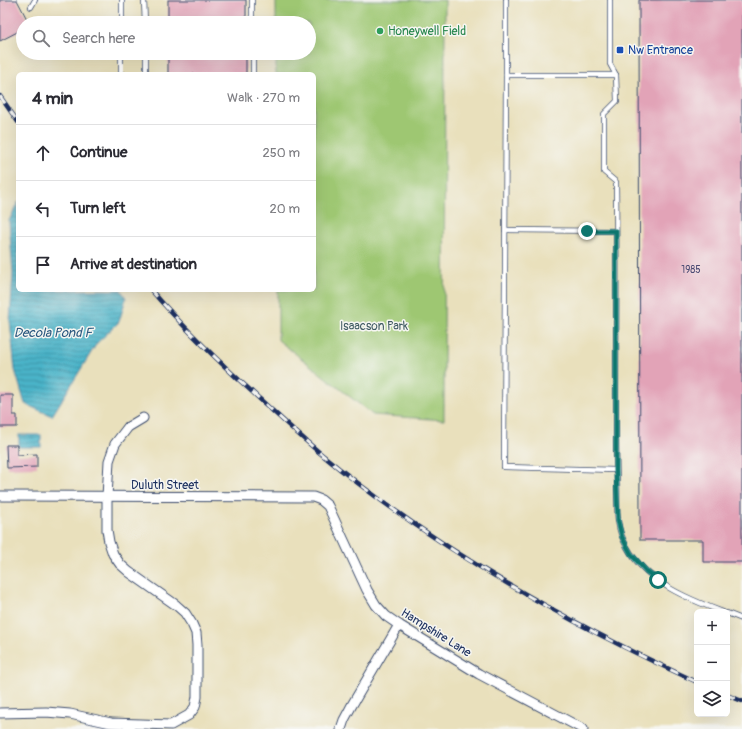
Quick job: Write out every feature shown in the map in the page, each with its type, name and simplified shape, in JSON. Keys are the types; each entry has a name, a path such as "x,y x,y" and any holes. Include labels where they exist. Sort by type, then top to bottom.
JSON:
{"street":[{"path":"0,713 46,712 70,714 123,725 171,725 189,715 195,707 197,697 197,645 196,633 192,624 185,613 176,605 120,564 113,554 109,542 107,530 107,497 109,461 115,444 128,427 143,418"},
{"name":"Duluth Street","path":"0,496 313,497 321,500 328,506"},
{"name":"Hampshire Lane","path":"328,506 367,590 376,605 386,616 479,674 583,729"},
{"path":"342,729 344,720 352,705 399,625"}],"lane":[{"path":"31,7 35,0"},
{"path":"122,0 122,16"},
{"path":"144,0 145,16"},
{"path":"252,0 252,16"},
{"path":"506,0 504,467 616,470"},
{"path":"610,0 610,64 616,75 616,101 604,114 604,172 616,182 616,470 619,528 631,554 647,572 667,587 700,604 714,609"},
{"path":"121,60 121,72"},
{"path":"146,60 146,72"},
{"path":"253,60 253,72"},
{"path":"506,75 616,75"},
{"path":"505,230 616,231"},
{"path":"730,615 742,619"}],"green space":[{"name":"Isaacson Park","path":"276,0 445,0 444,420 373,415 278,340 278,292 316,292 316,72 276,72 276,60 316,60 316,16 276,16"}],"water":[{"name":"Decola Pond F","path":"16,206 16,292 122,292 126,298 119,322 97,343 52,416 25,404 15,370 10,321 13,273 9,221"},
{"path":"19,435 41,435 41,447 19,447"}],"building":[{"path":"0,0 17,0 25,16 16,16 16,33 0,41"},
{"path":"168,0 246,0 246,16 168,16"},
{"path":"639,0 742,0 742,562 703,562 703,540 640,540"},
{"path":"168,60 246,60 246,72 168,72"},
{"path":"0,395 13,395 13,415 17,415 17,427 0,427"},
{"path":"6,445 17,445 17,455 37,454 37,467 7,468"}],"railway":[{"path":"0,96 16,119"},
{"path":"153,292 215,357 299,435 363,487 408,520 454,551 549,608 647,659 695,681"},
{"path":"730,696 742,701"}],"place":[{"name":"Honeywell Field","path":"380,31"},
{"name":"Nw Entrance","path":"620,50"}],"route":[{"path":"587,231 616,231 616,470 618,521 622,537 631,554 647,572 658,580"}]}
